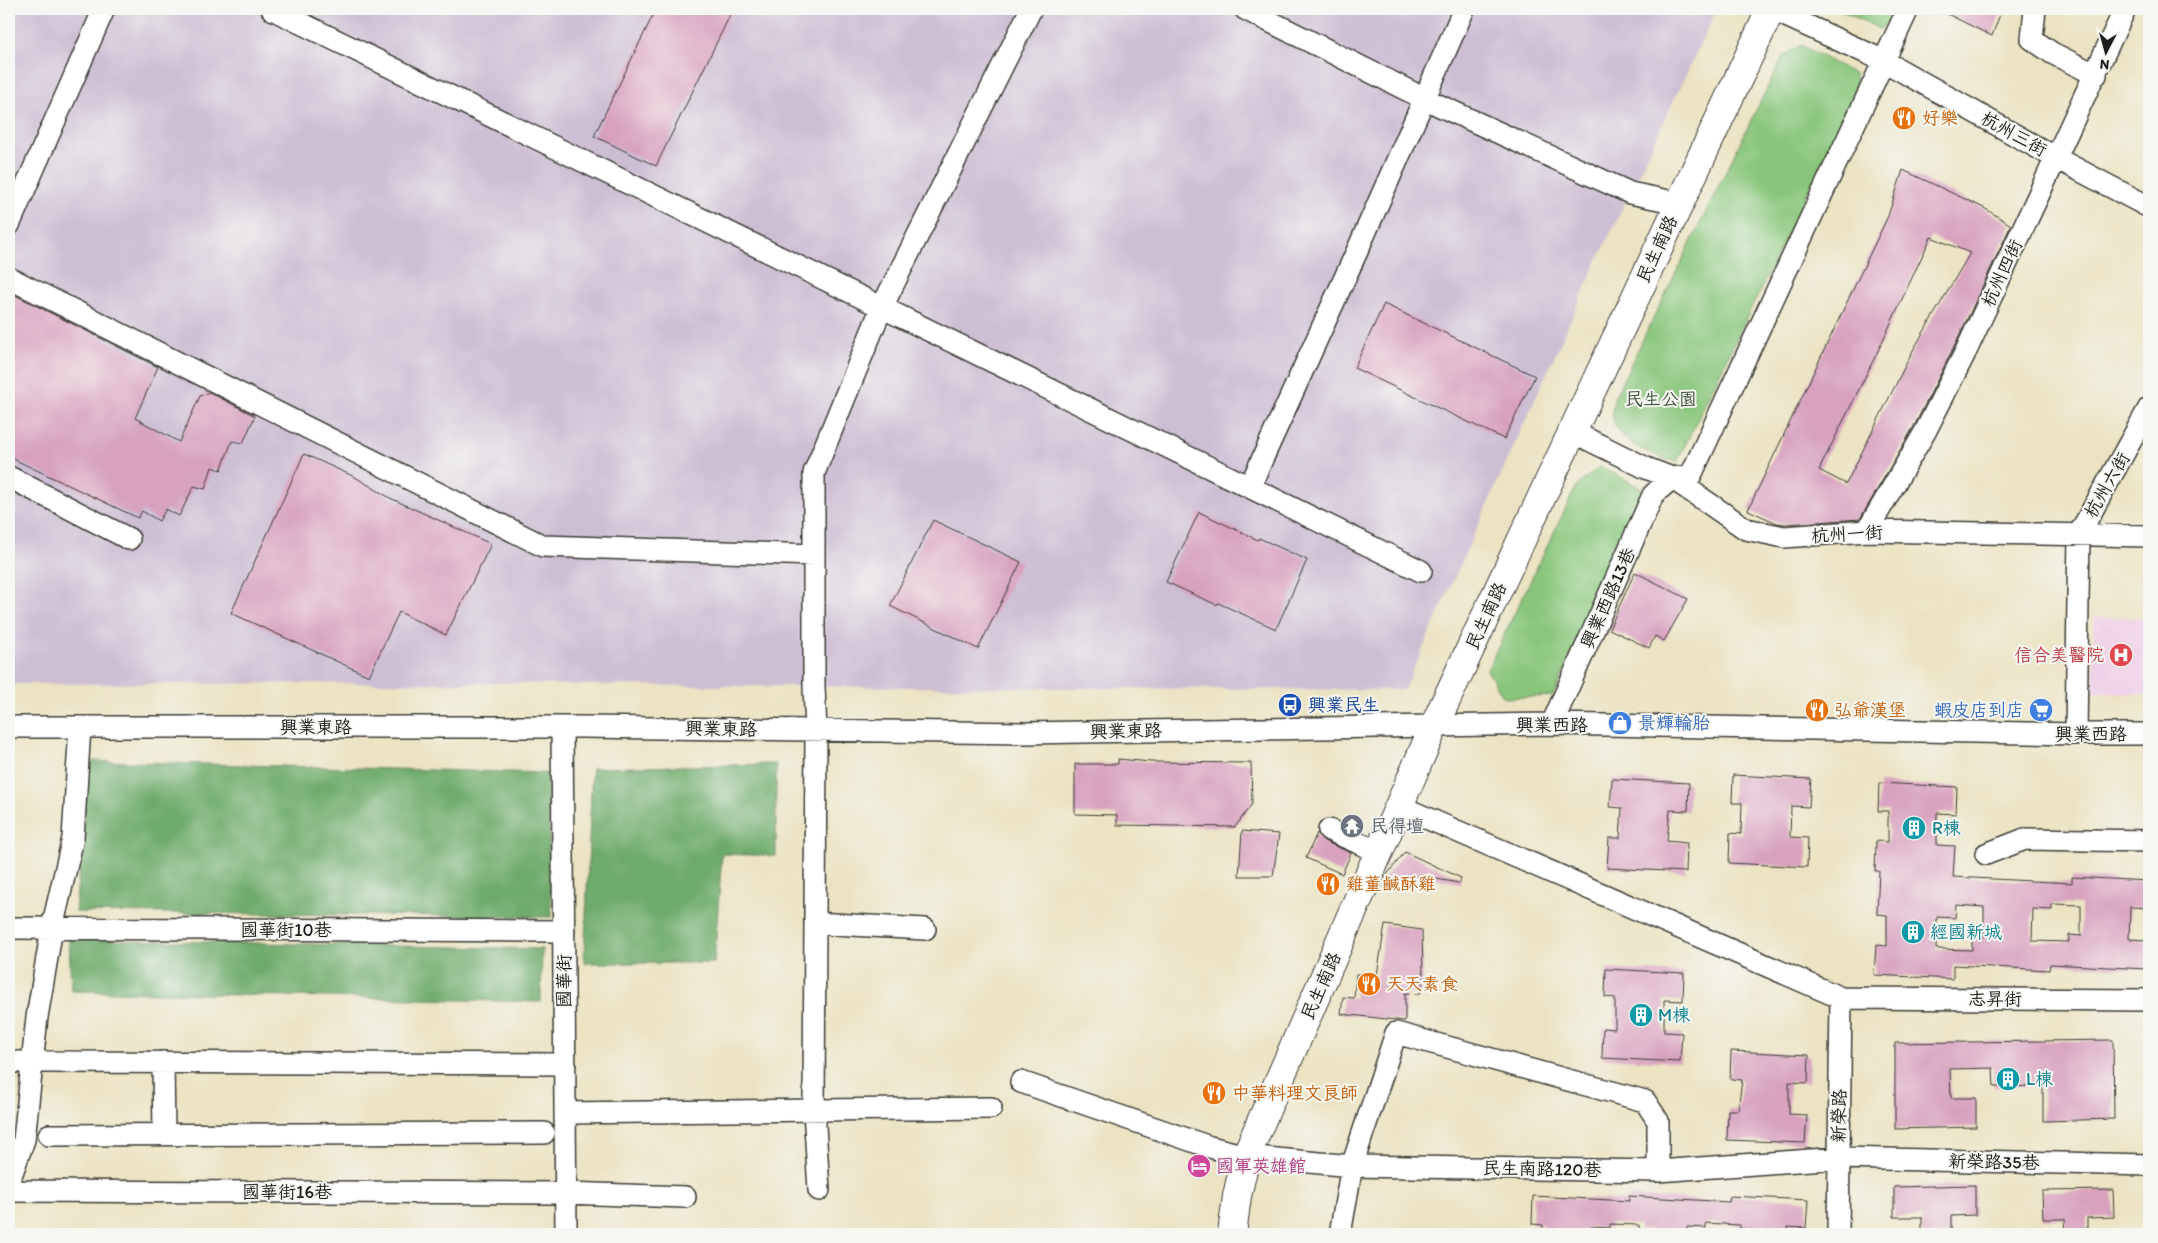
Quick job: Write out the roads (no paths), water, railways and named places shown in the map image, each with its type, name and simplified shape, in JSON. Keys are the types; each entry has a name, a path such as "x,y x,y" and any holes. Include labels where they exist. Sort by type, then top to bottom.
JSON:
{"main road":[{"name":"民生南路","path":"1232,1234 1237,1196 1246,1156 1434,726 1573,432 1678,203 1771,9"}],"street":[{"path":"9,225 104,9"},
{"path":"272,9 1421,571"},
{"path":"819,1190 814,1110 816,730 814,686 814,473 881,308 1031,9"},
{"path":"1245,9 1425,99 1630,193 1678,203"},
{"path":"1250,486 1464,9"},
{"name":"杭州三街","path":"1771,9 1884,61 2149,208"},
{"path":"1672,478 1691,475 1908,9"},
{"path":"2035,9 2032,39 2052,53 2096,75"},
{"name":"杭州四街","path":"1867,531 1929,424 2096,75 2125,9"},
{"path":"9,278 543,546 814,556"},
{"name":"杭州六街","path":"2079,534 2149,408"},
{"name":"杭州一街","path":"1573,432 1646,468 1672,478 1746,529 1784,537 1867,531 2149,536"},
{"path":"9,477 129,539"},
{"name":"興業西路13巷","path":"1552,724 1653,495 1672,478"},
{"path":"2076,734 2079,534"},
{"name":"興業西路","path":"1434,726 1552,724 2149,734"},
{"name":"興業東路","path":"9,727 562,727 1025,733 1434,726"},
{"path":"9,1181 24,1140 38,1062 37,1017 52,928 73,838 80,727"},
{"name":"國華街","path":"562,727 566,1234"},
{"path":"1399,806 1841,998"},
{"path":"1329,830 1379,852"},
{"path":"1986,854 2025,839 2149,840"},
{"path":"815,923 925,929"},
{"name":"國華街10巷","path":"9,928 564,931"},
{"name":"志昇街","path":"1841,998 2149,1000"},
{"name":"新榮路","path":"1838,1234 1841,998"},
{"path":"1340,1234 1352,1166 1396,1033 1645,1101 1658,1121 1658,1171"},
{"path":"9,1062 565,1064"},
{"path":"163,1062 164,1134"},
{"name":"民生南路120巷","path":"1021,1082 1210,1147 1246,1156 1352,1166 1658,1171 1839,1158"},
{"path":"566,1113 992,1108"},
{"path":"48,1135 544,1133"},
{"name":"新榮路35巷","path":"1839,1158 2149,1166"},
{"name":"國華街16巷","path":"9,1191 566,1193 685,1197"}],"place":[{"name":"好樂","path":"1904,118"},
{"name":"信合美醫院","path":"2121,655"},
{"name":"興業民生","path":"1290,705"},
{"name":"弘爺漢堡","path":"1817,710"},
{"name":"蝦皮店到店","path":"2041,710"},
{"name":"景輝輪胎","path":"1620,723"},
{"name":"民得壇","path":"1352,826"},
{"name":"R棟","path":"1914,828"},
{"name":"雞董鹹酥雞","path":"1328,884"},
{"name":"經國新城","path":"1913,932"},
{"name":"天天素食","path":"1369,984"},
{"name":"M棟","path":"1641,1015"},
{"name":"L棟","path":"2008,1079"},
{"name":"中華料理文良師","path":"1214,1093"},
{"name":"國軍英雄館","path":"1199,1166"}],"park label":[{"name":"民生公園","path":"1661,399"}]}
